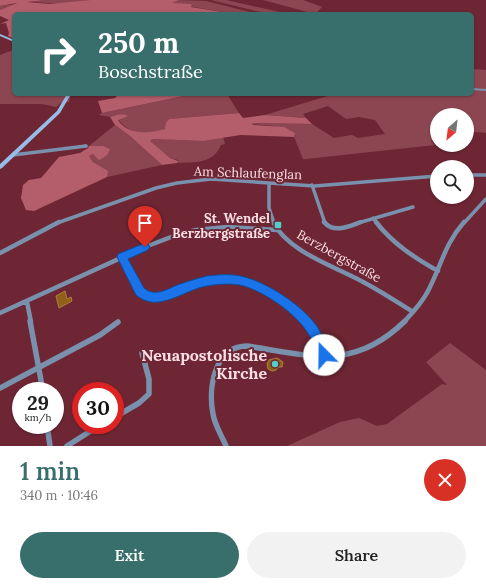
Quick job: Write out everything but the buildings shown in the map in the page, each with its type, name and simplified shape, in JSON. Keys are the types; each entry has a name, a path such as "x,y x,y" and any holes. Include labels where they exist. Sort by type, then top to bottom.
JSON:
{"main road":[{"path":"0,34 12,40"},
{"path":"0,167 59,112 68,96"}],"street":[{"path":"474,89 486,90"},
{"path":"13,155 86,146"},
{"path":"474,175 486,175"},
{"name":"Am Schlaufenglan","path":"0,253 64,220 166,185 211,180 312,186 430,177"},
{"name":"Berzbergstraße","path":"269,183 269,213 277,230 299,249 366,283 413,312"},
{"path":"312,186 327,226 339,229 413,207"},
{"path":"226,446 213,416 210,400 213,380 223,358 230,350 237,347 247,346 339,356 355,354 364,350 388,334 406,320 413,312 428,290 438,271 445,249 451,239 486,199"},
{"path":"373,218 390,239 401,248 438,271"},
{"path":"0,313 162,240 196,230 227,227 277,230"},
{"path":"122,257 140,292 149,298 162,297 194,284 222,280 245,282 260,288 276,296 302,317 313,330 324,355"},
{"path":"27,302 42,382"},
{"path":"0,388 100,335 118,322"},
{"path":"124,412 146,400 150,395 152,387 142,353"},
{"path":"49,434 50,446"},
{"path":"67,446 86,434"}],"shaded area":[{"path":"0,0 46,0 27,2 50,4 90,0 179,0 172,3 190,4 192,5 191,7 222,12 12,12 12,38 8,36 9,33 6,23 0,24 9,20 0,16 0,10 17,3 0,6"},
{"path":"46,0 90,0 61,4 33,2 17,4"},
{"path":"179,0 206,1 250,12 223,12 171,3"},
{"path":"211,0 226,0 280,12 260,12"},
{"path":"263,0 303,0 322,7 317,12 308,12"},
{"path":"15,4 0,10 0,6"},
{"path":"12,50 12,96 70,96 69,102 62,102 56,107 42,104 0,104 0,55"},
{"path":"474,69 486,70 486,133 474,132 474,108 430,108 430,146 303,159 294,137 295,135 273,126 252,124 312,124 334,138 352,135 358,138 385,134 375,120 359,117 346,119 328,106 303,114 306,118 265,115 327,96 474,96"},
{"path":"117,96 183,96 102,113 98,101 115,98"},
{"path":"183,96 228,96 239,113 169,119 166,129 143,133 126,127 115,115 110,117 99,115 102,113"},
{"path":"239,113 243,118 265,115 306,118 312,124 252,123 254,125 284,127 295,133 294,137 240,135 204,141 152,139 150,141 170,158 178,161 177,163 162,165 130,136 115,125 110,117 126,115 128,116 118,120 127,129 140,132 153,132 165,129 166,123 169,119"},
{"path":"115,125 130,136 162,165 107,177 107,171 93,162 89,156 93,154 99,159 89,146"},
{"path":"223,137 225,144 221,145 213,156 197,162 177,163 178,160 170,158 149,141 152,139 204,141"},
{"path":"89,146 103,146 110,149 106,156 99,160 93,154 89,156 93,162 108,171 107,177 34,211 26,210 21,198 23,185 29,180 41,178 59,157 80,153"},
{"path":"450,343 486,370 486,446 287,446 340,422 359,418 377,426 387,424 442,384 447,385 426,362"}],"place":[{"name":"St. Wendel Berzbergstraße","path":"278,225"},
{"name":"Neuapostolische Kirche","path":"275,364"}],"route":[{"path":"145,247 122,257 140,292 144,295 149,298 162,297 182,288 207,281 234,280 245,282 276,296 302,317 313,330 324,355"}]}
